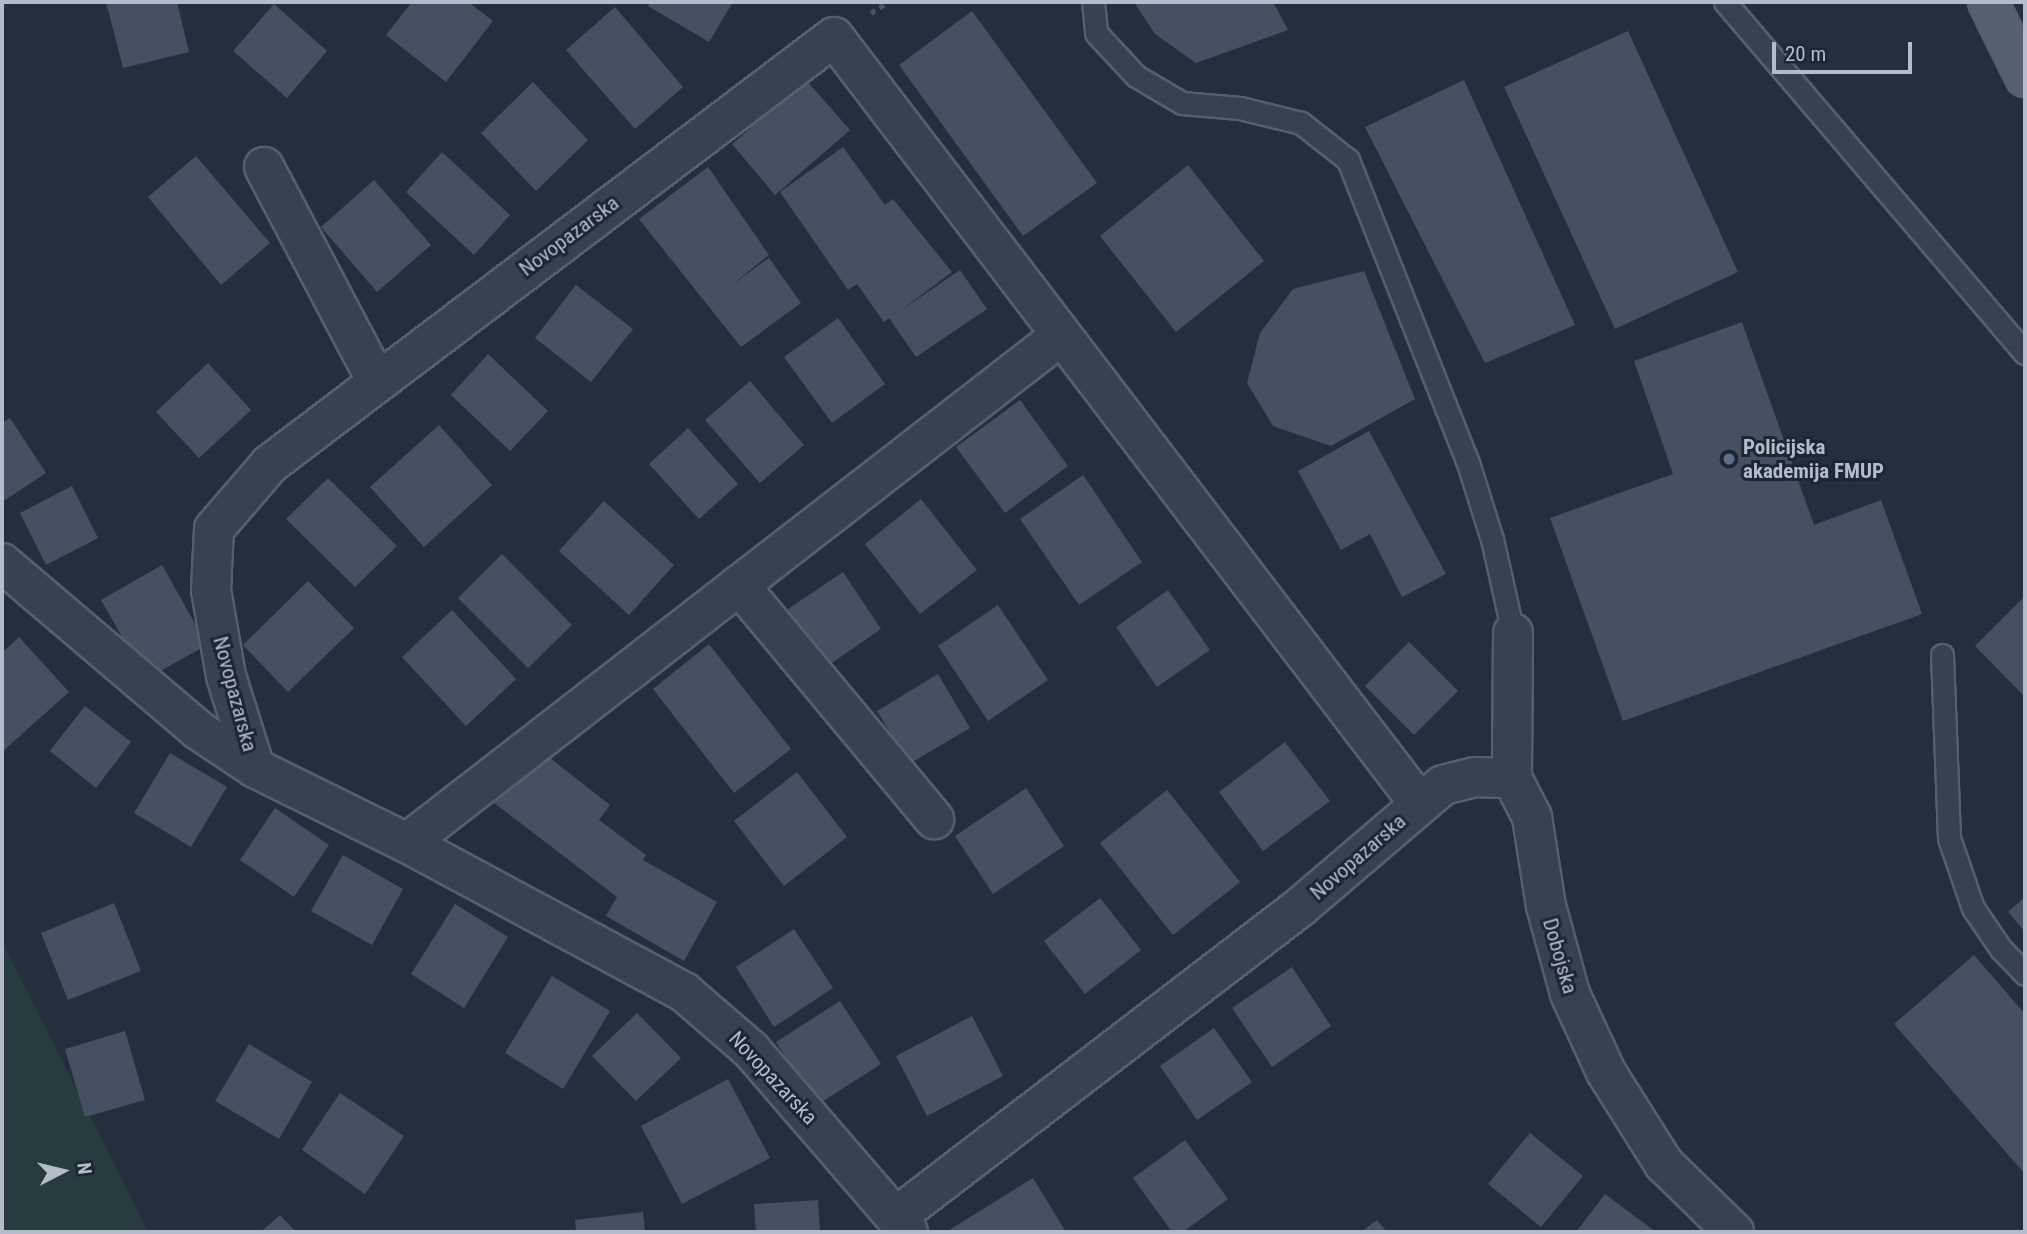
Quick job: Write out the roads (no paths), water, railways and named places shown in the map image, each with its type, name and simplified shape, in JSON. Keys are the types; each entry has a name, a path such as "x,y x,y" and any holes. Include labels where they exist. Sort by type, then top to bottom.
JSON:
{"main road":[{"path":"1988,2 2025,77"}],"street":[{"name":"Novopazarska","path":"2,563 198,730 255,768 407,843 684,992 751,1050 902,1225 1299,908 1419,803 1059,337 834,37 377,380 270,464 215,529 211,590 226,676 255,768"},
{"path":"264,167 377,380"},
{"path":"407,843 1059,337"},
{"path":"739,585 934,820"},
{"name":"Dobojska","path":"1513,633 1512,778 1532,817 1546,906 1570,994 1587,1034 1664,1164 1734,1232"},
{"path":"1419,803 1443,785 1474,777 1512,778"}],"lane":[{"path":"1093,2 1096,33 1136,76 1182,103 1240,108 1301,123 1348,160 1468,463 1492,539 1513,633"},
{"path":"1725,2 2025,353"},
{"path":"1942,655 1949,838 1973,908 2001,949 2025,974"}],"place":[{"name":"Policijska akademija FMUP","path":"1729,459"}]}
